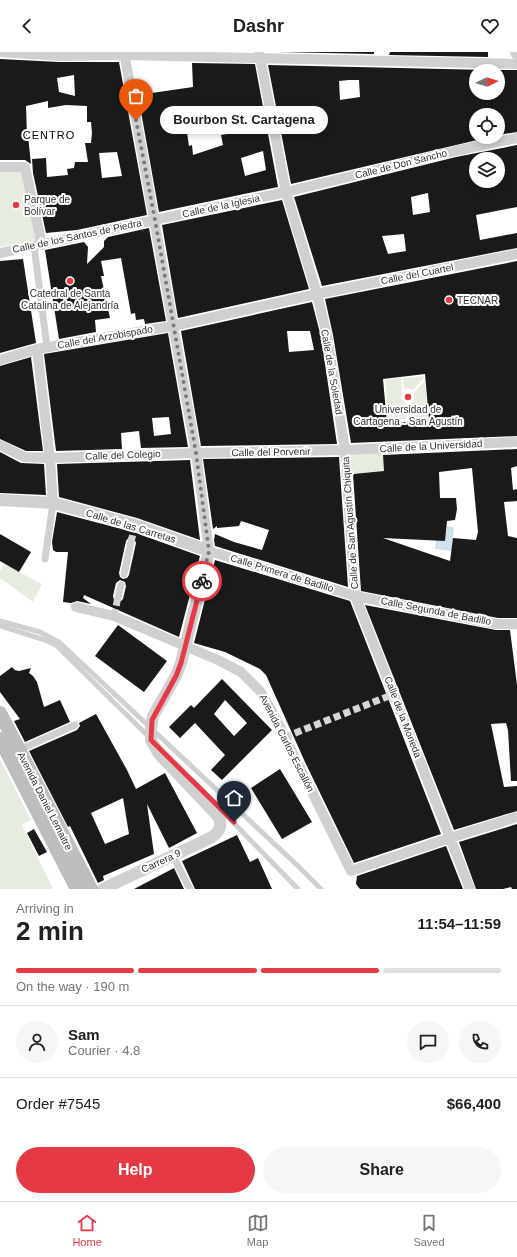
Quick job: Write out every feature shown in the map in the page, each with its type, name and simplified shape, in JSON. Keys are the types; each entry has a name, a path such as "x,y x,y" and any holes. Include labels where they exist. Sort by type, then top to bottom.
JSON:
{"main road":[{"name":"Avenida Daniel Lemaitre","path":"0,713 90,889"},
{"name":"Avenida Daniel Lemaitre","path":"0,739 76,889"}],"street":[{"path":"0,52 59,56 124,53 259,55 517,64"},
{"path":"124,53 196,453 209,551 186,647 176,676 153,716 151,734"},
{"name":"Calle de la Soledad","path":"259,55 286,192 317,294 327,336 346,450"},
{"name":"Calle de Don Sancho","path":"286,192 447,153 517,138"},
{"path":"0,167 26,167 38,245 48,347"},
{"name":"Calle de la Iglesia","path":"155,220 286,192"},
{"name":"Calle de los Santos de Piedra","path":"0,253 155,220"},
{"name":"Calle del Cuartel","path":"173,326 317,294 517,254"},
{"name":"Calle del Arzobispado","path":"0,360 37,348 173,326"},
{"path":"37,348 50,458 53,503 45,559"},
{"name":"Calle de la Universidad","path":"346,450 517,442"},
{"name":"Calle del Colegio","path":"0,445 24,456 50,458 196,453"},
{"name":"Calle del Porvenir","path":"196,453 346,450"},
{"name":"Calle de San Agustín Chiquita","path":"346,450 355,596"},
{"name":"Calle de las Carretas","path":"0,500 53,503 135,525 209,551"},
{"path":"124,574 131,542"},
{"name":"Calle Primera de Badillo","path":"209,551 355,596"},
{"path":"118,597 121,586"},
{"name":"Calle Segunda de Badillo","path":"355,596 497,624 517,624"},
{"name":"Calle de la Moneda","path":"355,596 470,889"},
{"name":"Avenida Carlos Escallón","path":"76,607 114,616 218,660 242,672 260,691 285,737 351,872 450,838"},
{"path":"19,750 75,725"},
{"name":"Carrera 9","path":"103,889 210,838 218,832 220,828 218,816 159,754 151,734"},
{"path":"450,838 517,817"},
{"path":"173,856 190,889"}],"lane":[{"path":"0,621 40,632 59,642 151,734 298,889"},
{"path":"0,626 56,645 151,734 288,856 321,889"}],"shaded area":[{"name":"Parque de Bolívar","path":"0,170 26,171 38,240 0,247"},
{"path":"424,376 424,378 413,390 408,388 404,390 403,378"},
{"path":"401,378 401,398 406,404 392,415 392,421 389,421 385,380"},
{"path":"425,381 428,417 409,419 408,404 412,403 414,399 414,392"},
{"path":"406,405 407,419 393,420 394,416"},
{"path":"383,450 384,471 350,474 347,452"},
{"path":"4,564 42,584 33,602 0,578 0,571"},
{"path":"0,759 31,820 22,825 53,889 0,889"}],"water":[{"path":"447,526 454,527 452,551 435,549 436,540 445,540"}],"building":[{"path":"277,52 374,52 374,54"},
{"path":"390,52 488,52 488,57 389,55"},
{"path":"0,59 59,62 119,62 147,215 77,230 46,233 33,173 32,159 46,158 47,177 68,175 67,169 74,168 75,162 88,162 85,143 91,143 92,133 91,122 87,122 87,106 66,105 48,108 48,101 26,106 27,136 31,164 25,160 0,160","holes":["74,75 75,96 59,92 57,78","117,152 122,176 102,178 99,153"]},
{"path":"192,63 255,64 278,187 159,212 138,95 193,87","holes":["225,112 227,134 221,135 223,145 193,155 192,145 189,146 185,119","263,151 266,170 245,176 241,158"]},
{"path":"268,65 469,70 469,100 505,100 505,70 517,70 517,132 505,134 505,108 469,108 469,142 291,184","holes":["359,80 360,97 340,100 339,81"]},
{"path":"517,145 517,207 476,215 480,240 517,233 517,248 322,286 294,197 469,154 469,188 505,188 505,152 481,152","holes":["428,193 430,212 413,215 411,197","404,234 406,251 388,254 382,236"]},
{"path":"282,200 309,289 178,318 162,225"},
{"path":"149,228 166,321 145,324 144,319 136,320 135,313 131,314 121,258 101,261 104,276 101,276 110,318 95,320 96,332 59,339 45,250 84,242 88,247 87,264 104,247 104,241 108,237"},
{"path":"23,259 36,343 0,353 0,261"},
{"path":"517,261 517,436 351,443 333,335 325,299","holes":["425,374 429,420 387,423 383,379"]},
{"path":"312,302 321,337 337,444 201,446 181,331","holes":["287,331 310,331 314,350 289,352"]},
{"path":"168,333 188,447 141,448 139,431 121,433 122,449 56,451 44,354","holes":["169,417 171,434 154,436 152,418"]},
{"path":"31,357 43,451 26,451 0,439 0,366"},
{"path":"517,449 517,466 511,468 513,490 517,489 517,501 504,502 508,536 517,538 517,618 498,618 361,591 353,474 384,471 383,455","holes":["472,468 478,532 476,540 453,538 450,561 383,538 445,541 447,521 455,520 457,509 456,498 440,498 439,472"]},
{"path":"0,452 21,463 44,464 46,495 0,493"},
{"path":"339,457 348,587 215,546 215,534 234,542 262,550 269,530 241,521 239,526 217,528 217,526 213,529 203,459"},
{"path":"190,460 200,540 137,518 59,497 57,464"},
{"path":"57,512 133,532 200,556 179,637 84,595 83,598 91,604 77,601 71,603 63,602 68,552 56,552 53,550 52,542","holes":["129,537 134,538 136,543 129,575 127,578 123,579 120,577 119,573 126,541","120,580 125,582 126,586 123,599 117,602 114,600 113,596 116,583"]},
{"path":"0,534 31,552 19,572 0,561"},
{"path":"215,560 350,601 441,834 354,863 305,762 266,675 260,669 225,652 194,643"},
{"path":"365,605 496,630 510,630 517,685 517,781 511,781 508,730 506,723 491,724 504,787 517,786 517,811 454,830"},
{"path":"118,625 167,661 144,692 95,656"},
{"path":"12,667 19,671 31,668 29,673 37,682 44,707 60,700 70,722 25,742 14,721 20,719 0,692 0,676"},
{"path":"222,679 272,730 222,780 211,770 225,755 195,723 180,738 169,727 191,705 194,708","holes":["225,700 247,723 234,736 214,714"]},
{"path":"96,714 136,789 165,773 197,833 169,848 147,804 154,854 103,876 104,880 98,883 70,826 68,827 29,751 77,730 80,726 79,723","holes":["123,798 129,834 105,844 91,813"]},
{"path":"280,769 312,822 282,839 251,788"},
{"path":"517,824 517,889 512,889 511,887 503,889 476,889 459,842"},
{"path":"34,829 47,852 39,856 27,833"},
{"path":"237,835 250,862 258,858 272,889 195,889 182,861"},
{"path":"446,846 463,889 360,889 356,884 357,876"},
{"path":"174,868 184,889 134,889"}],"tunnel":[{"path":"131,542 135,525"},
{"path":"114,616 118,597"},
{"path":"285,737 394,694"}],"way so far":[{"path":"136,120 196,453 209,551 202,581"}],"place":[{"name":"Bourbon St. Cartagena","path":"136,120"},
{"name":"Parque de Bolívar","path":"16,205"},
{"name":"Catedral de Santa Catalina de Alejandría","path":"70,281"},
{"name":"TECNAR","path":"449,300"},
{"name":"Universidad de Cartagena - San Agustín","path":"408,397"}],"district":[{"name":"CENTRO","path":"49,135"}],"route":[{"path":"202,581 181,663 176,676 153,716 151,740 234,822"}]}
